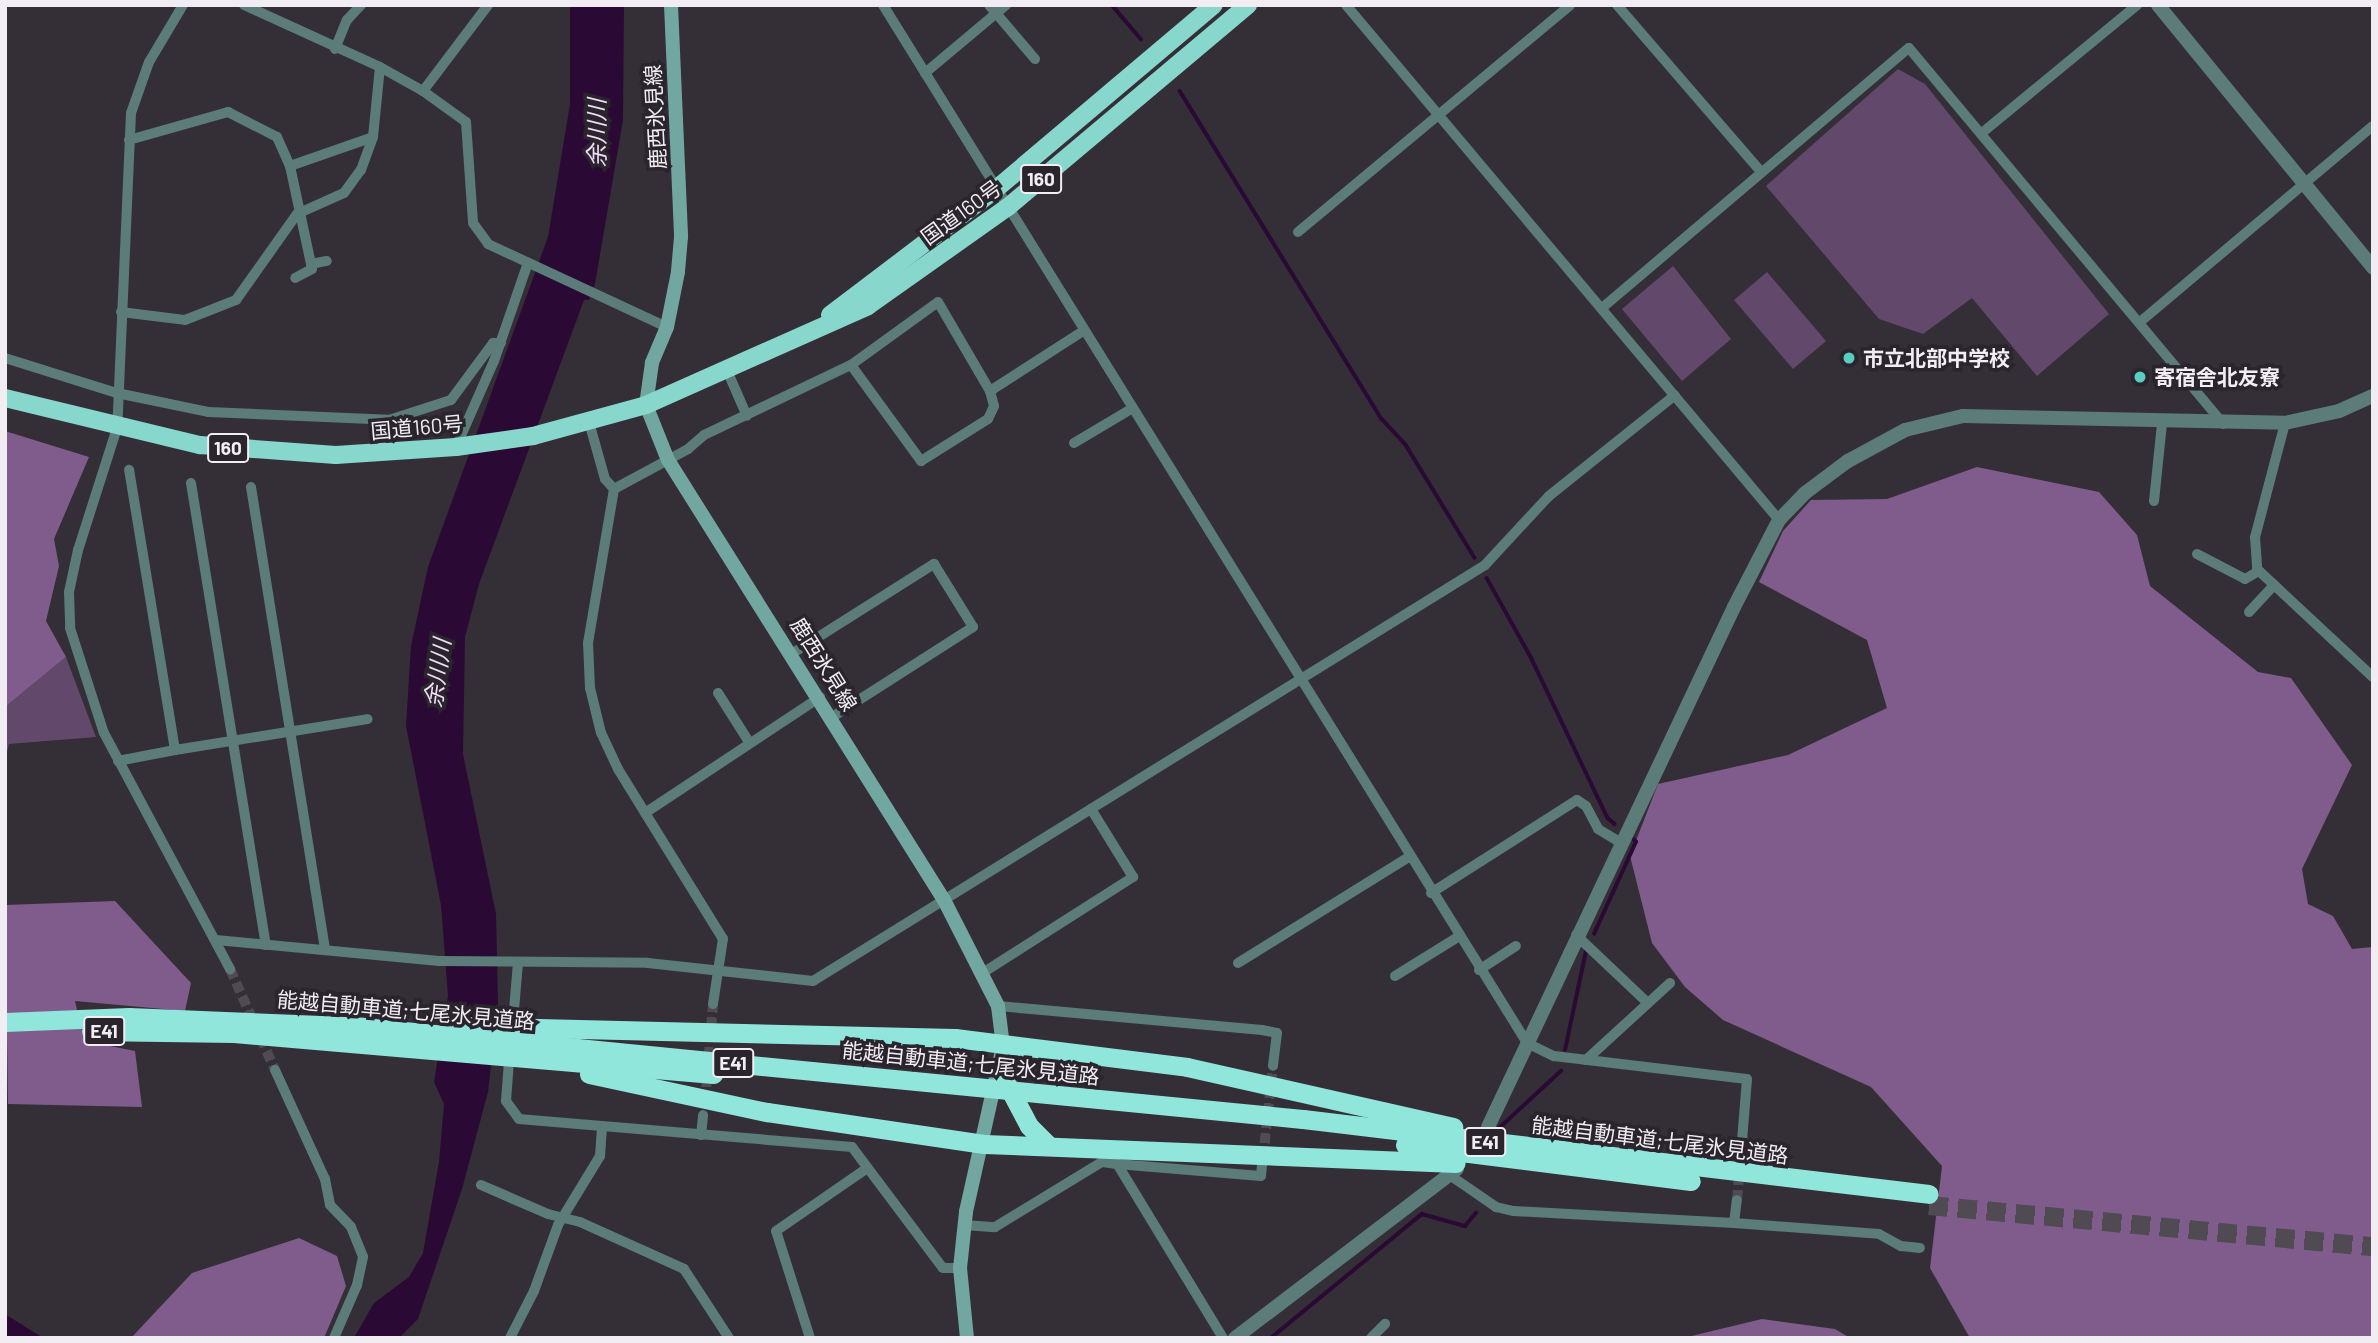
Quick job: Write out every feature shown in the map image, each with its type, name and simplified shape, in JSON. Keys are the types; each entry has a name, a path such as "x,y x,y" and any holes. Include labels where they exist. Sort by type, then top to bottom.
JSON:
{"highway":[{"name":"国道160号","path":"816,326 996,189 1214,5"},
{"name":"国道160号","path":"5,398 117,428 200,445 336,455 456,447 533,436 646,405 816,326 868,306 1008,208 1248,5"},
{"name":"能越自動車道;七尾氷見道路","path":"5,1022 129,1017 306,1023 431,1036"},
{"name":"能越自動車道;七尾氷見道路","path":"5,1034 190,1032 509,1039 1040,1098 1283,1129 1929,1200"},
{"path":"509,1039 854,1034 1003,1046 1187,1067 1569,1161"},
{"path":"509,1039 767,1112 984,1144 1569,1161"},
{"path":"999,1069 1029,1126 1049,1146"}],"main road":[{"name":"鹿西氷見線","path":"671,5 681,237 667,327 652,363 646,405 668,460 793,653 944,900 984,972 998,1006 1003,1046 984,1144 964,1225 960,1268 967,1338"}],"street":[{"path":"183,5 149,62 131,113 117,428 78,550 69,593 70,628 104,733 230,969"},
{"path":"244,5 335,49 380,67 423,90 468,127 473,223 478,236 528,263 667,327"},
{"path":"335,49 347,20 362,5"},
{"path":"423,90 488,5"},
{"path":"883,5 1458,937 1527,1043 1554,1056 1747,1079 1741,1153"},
{"path":"926,73 993,9 1006,5"},
{"path":"1346,5 1779,520"},
{"path":"1298,232 1570,5"},
{"path":"1617,5 1761,172"},
{"path":"1983,132 2137,5"},
{"path":"2158,5 2373,268"},
{"path":"993,9 1035,59"},
{"path":"1602,307 1909,48 1983,132 2223,424"},
{"path":"121,312 185,320 236,300 297,214 344,193 361,170 373,137 380,67"},
{"path":"129,140 228,112 277,137 290,166 297,214 311,264 310,272 295,278"},
{"path":"2140,322 2373,127"},
{"path":"290,166 373,137"},
{"path":"311,264 327,261"},
{"path":"456,447 501,343 528,263"},
{"path":"614,489 668,460 704,435 851,365 938,302 990,391 994,407 988,419 921,461 851,365"},
{"path":"990,391 1083,331"},
{"path":"5,358 117,393 209,412 389,420 451,400 493,343 501,343"},
{"path":"726,368 747,416"},
{"path":"216,940 439,961 648,963 813,981 1485,565 1549,496 1675,395"},
{"path":"1488,1127 1620,842 1779,520 1848,461 1905,430 1976,416 2162,423 2285,422 2339,411 2373,396"},
{"path":"1074,443 1131,409"},
{"path":"589,422 605,479 614,489"},
{"path":"2285,422 2255,537 2259,571 2373,677"},
{"path":"2154,501 2162,423"},
{"path":"129,471 175,750"},
{"path":"191,483 266,945"},
{"path":"251,487 326,950"},
{"path":"614,489 588,643 590,688 601,733 645,813 723,939 712,1004"},
{"path":"2197,554 2245,579 2259,571"},
{"path":"793,653 934,564 973,627 832,717"},
{"path":"2249,612 2274,584"},
{"path":"718,693 749,742"},
{"path":"645,813 820,697"},
{"path":"118,761 368,719"},
{"path":"1432,893 1577,800 1586,806 1598,830 1620,842"},
{"path":"984,972 1133,877 1091,809"},
{"path":"1238,963 1409,857"},
{"path":"1576,935 1648,1003"},
{"path":"1395,976 1458,937"},
{"path":"1479,970 1516,946"},
{"path":"514,961 506,1101 519,1119 852,1147 943,1268 960,1268"},
{"path":"1586,1060 1670,983"},
{"path":"998,1006 1277,1033 1273,1066"},
{"path":"275,1070 325,1179 330,1205 351,1227 363,1257 356,1285 334,1338"},
{"path":"701,1135 704,1115"},
{"path":"510,1338 562,1217 600,1156 602,1126"},
{"path":"964,1225 995,1227 1102,1162 1261,1176 1262,1164"},
{"path":"1117,1164 1223,1338"},
{"path":"810,1338 776,1231 866,1169"},
{"path":"1235,1338 1454,1172 1496,1207 1514,1212 1734,1223 1879,1234 1900,1246 1920,1248"},
{"path":"481,1185 684,1269 729,1338"},
{"path":"1734,1223 1737,1200"},
{"path":"1370,1338 1385,1324"}],"shaded area":[{"path":"1898,69 1925,84 2109,314 2037,376 1972,298 1923,334 1879,319 1766,186"},
{"path":"1673,266 1731,339 1682,381 1622,309"},
{"path":"1767,272 1826,341 1793,369 1734,300"},
{"path":"5,431 89,457 54,539 59,566 46,621 66,657 5,707"},
{"path":"1977,467 2099,492 2137,535 2150,586 2258,672 2291,678 2352,765 2302,869 2308,904 2333,916 2352,949 2373,947 2373,1338 1970,1338 1930,1268 1942,1166 1871,1087 1723,1020 1685,987 1652,943 1630,856 1658,784 1788,755 1887,708 1867,640 1759,582 1783,531 1811,500 1887,499"},
{"path":"66,657 96,737 9,744 5,761 5,707"},
{"path":"115,901 191,983 185,1011 75,1001 82,1031 90,1042 135,1051 142,1107 8,1104 5,905"},
{"path":"299,1238 337,1256 346,1286 324,1338 131,1338 192,1273"},
{"path":"1762,1319 1835,1329 1850,1338 1683,1338"}],"water":[{"name":"余川川","path":"570,5 624,5 623,120 595,284 589,300 584,300 479,584 465,637 463,754 496,914 498,1002 488,1092 462,1189 418,1319 399,1338 354,1338 374,1303 409,1277 423,1253 439,1162 444,1104 434,1082 448,996 441,905 406,726 411,646 428,567 548,237 570,104"},
{"path":"5,1314 43,1338 5,1338"}],"waterway":[{"path":"1112,5 1141,39"},
{"path":"1180,91 1382,419 1406,445 1475,558"},
{"path":"1487,578 1532,659 1608,818 1615,824"},
{"path":"1594,934 1636,842 1634,840"},
{"path":"1565,1050 1586,951"},
{"path":"1497,1130 1561,1071"},
{"path":"1271,1338 1422,1214 1465,1226 1476,1213"}],"tunnel":[{"path":"230,969 275,1070"},
{"path":"705,1102 713,1004"},
{"path":"1263,1158 1273,1066"},
{"path":"1737,1200 1741,1153"},
{"path":"1929,1205 2373,1246"}],"place":[{"name":"市立北部中学校","path":"1849,358"},
{"name":"寄宿舎北友寮","path":"2140,377"}]}
